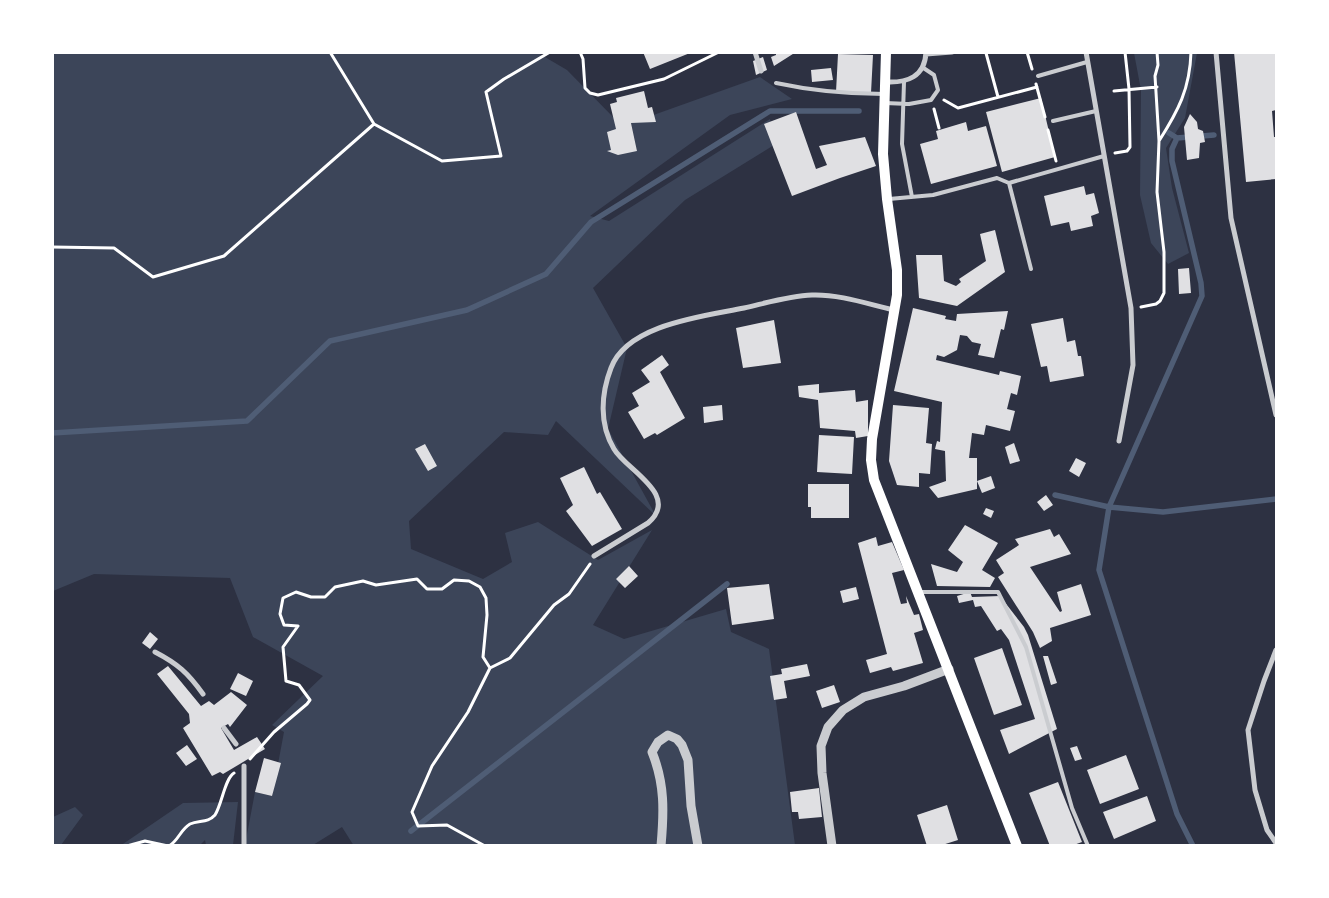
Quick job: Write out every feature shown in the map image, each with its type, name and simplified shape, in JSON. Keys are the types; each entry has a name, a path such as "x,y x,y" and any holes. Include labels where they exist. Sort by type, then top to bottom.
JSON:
{"main road":[{"path":"886,52 883,154 897,270 897,295 872,439 871,460 874,480 1017,846"}],"street":[{"path":"755,52 760,71"},
{"path":"885,82 904,82 916,75 922,67 926,53 952,52"},
{"path":"1086,52 1131,308 1133,365 1119,441"},
{"path":"1216,52 1231,218 1276,415"},
{"path":"594,556 648,523 654,518 657,511 658,502 652,485 620,458 605,429 603,404 608,377 611,366 624,349 664,325 797,297 825,296 894,310"},
{"path":"1276,650 1248,730 1255,790 1267,830 1276,843"},
{"path":"155,652 174,662 193,680 203,694"},
{"path":"832,846 822,773 821,746 828,727 843,710 864,697 904,686 949,669"},
{"path":"224,728 236,744"},
{"path":"661,846 663,792 658,768 652,752 658,742 668,735 677,739 682,745 688,760 691,806 698,846"},
{"path":"244,766 244,846"}],"lane":[{"path":"1038,76 1087,62"},
{"path":"776,84 884,99 903,104 932,100 938,90 934,75 922,67"},
{"path":"904,82 902,144 912,197"},
{"path":"1053,121 1096,111"},
{"path":"887,199 933,195 997,178 1009,183 1104,156"},
{"path":"1009,183 1031,269"},
{"path":"918,592 998,592 1026,647 1072,808 1088,846"}],"path":[{"path":"330,52 374,124 442,161 501,156 486,92 550,52"},
{"path":"580,52 585,88 590,93 598,94 664,79 719,52"},
{"path":"1027,52 1058,169"},
{"path":"1104,156 1127,151 1130,147 1129,89 1125,52"},
{"path":"1131,308 1156,304 1164,293 1164,252 1157,192 1159,141 1156,76 1158,65 1157,52"},
{"path":"1159,141 1178,112 1191,68 1191,52"},
{"path":"986,53 998,97"},
{"path":"934,94 958,108 1037,87"},
{"path":"1114,91 1157,87"},
{"path":"932,100 939,128"},
{"path":"52,247 114,248 153,277 224,256 374,124"},
{"path":"485,846 448,825 418,826 412,812 432,766 468,712 490,668 510,658 554,606 569,594 588,568 594,556"},
{"path":"127,846 145,841 168,846 177,841 182,831 188,825 212,818 224,795 230,775 244,766 274,732 310,700 299,684 286,682 283,647 298,626 284,625 280,614 283,598 296,592 311,597 325,597 334,587 363,581 376,585 417,579 428,589 442,588 454,580 469,580 480,587 486,598 487,615 483,657 490,668"}],"shaded area":[{"path":"53,53 538,53 567,70 615,119 637,151 631,123 760,77 792,99 730,115 590,216 609,221 770,119 774,145 685,200 593,288 627,348 608,429 656,516 556,421 548,435 504,432 409,521 411,549 483,579 512,562 505,533 538,522 598,560 652,530 593,625 624,639 726,609 731,632 769,649 795,845 354,846 342,827 313,845 245,845 255,792 272,796 284,732 272,725 323,676 253,637 230,578 94,574 53,591"},
{"path":"1134,53 1197,53 1185,118 1166,148 1172,188 1189,253 1168,264 1151,243 1140,195 1141,90"},
{"path":"238,802 233,845 206,845 205,840 200,845 120,846 183,803"},
{"path":"75,807 83,815 61,845 53,845 53,817"}],"building":[{"path":"643,52 690,52 690,53 650,69"},
{"path":"776,52 796,52 774,66 771,57 776,55"},
{"path":"1234,52 1276,52 1276,110 1272,111 1274,137 1276,137 1276,179 1246,182"},
{"path":"838,54 873,55 871,93 836,92"},
{"path":"763,57 767,70 756,75 753,61"},
{"path":"831,68 833,80 812,82 811,70"},
{"path":"644,91 648,108 652,107 656,122 631,123 637,151 618,155 607,151 611,150 607,132 616,129 610,104 617,102 616,98"},
{"path":"1041,98 1055,157 1002,172 986,112"},
{"path":"796,112 816,169 827,165 819,146 865,137 876,166 792,196 764,124"},
{"path":"1190,114 1197,122 1198,129 1203,131 1205,142 1200,143 1199,158 1187,160 1184,127"},
{"path":"966,122 968,131 986,126 997,166 931,184 920,144 938,139 936,131"},
{"path":"1084,186 1086,195 1094,193 1099,213 1091,216 1093,226 1071,231 1069,222 1051,226 1044,196"},
{"path":"995,230 1005,272 957,306 919,298 916,255 942,255 944,281 956,286 961,282 959,279 986,261 980,234"},
{"path":"1189,268 1191,293 1179,294 1178,269"},
{"path":"913,308 946,316 945,319 956,321 957,314 1008,311 1004,330 1001,329 994,358 978,355 981,344 972,342 967,336 960,335 957,350 944,357 937,355 936,360 999,375 1000,371 1021,376 1017,395 1011,393 1007,409 1015,411 1010,431 986,425 984,435 972,433 969,458 977,458 977,489 938,498 929,487 946,481 945,451 935,449 937,441 940,442 942,402 894,391"},
{"path":"1063,318 1067,342 1075,340 1078,356 1081,356 1084,376 1050,382 1047,366 1041,367 1031,324"},
{"path":"774,320 781,363 743,368 736,328"},
{"path":"662,355 669,365 660,372 685,418 657,435 655,433 644,439 628,412 639,406 632,393 650,382 641,370"},
{"path":"819,384 819,393 855,390 856,402 868,400 868,436 856,438 855,431 820,428 818,400 799,397 798,386"},
{"path":"722,405 723,420 704,423 703,407"},
{"path":"893,405 929,408 926,443 932,444 930,474 919,473 919,487 897,485 889,461"},
{"path":"819,435 854,437 852,474 817,472"},
{"path":"1014,443 1020,461 1010,464 1005,447"},
{"path":"425,444 437,466 428,471 415,449"},
{"path":"1076,458 1086,463 1079,477 1069,471"},
{"path":"584,467 597,494 600,492 622,529 592,546 566,511 573,505 560,478"},
{"path":"991,476 995,488 982,493 977,481"},
{"path":"808,484 849,484 849,518 811,518 811,507 808,507"},
{"path":"1046,495 1053,505 1044,511 1037,502"},
{"path":"986,508 994,511 991,518 983,514"},
{"path":"965,525 998,543 982,570 995,578 990,587 937,586 931,564 957,572 963,562 948,550"},
{"path":"1050,529 1054,537 1059,534 1071,554 1030,567 1060,612 1062,611 1057,592 1081,584 1091,615 1050,628 1052,641 1040,648 1033,632 998,577 1004,573 996,560 1019,545 1015,539"},
{"path":"876,537 878,546 892,542 904,570 892,573 901,604 907,603 906,596 914,615 919,614 923,630 914,633 923,663 893,671 891,667 870,673 866,660 887,654 858,543"},
{"path":"629,566 638,576 625,588 616,579"},
{"path":"769,584 774,619 732,625 727,588"},
{"path":"856,587 859,599 843,603 840,591"},
{"path":"970,592 972,597 1000,596 1024,627 1057,729 1009,754 1000,730 1035,719 1009,640 1001,629 997,631 981,606 975,607 973,600 959,603 957,596"},
{"path":"150,632 158,639 150,649 142,643"},
{"path":"1002,648 1022,705 994,715 974,658"},
{"path":"1043,656 1048,656 1057,683 1051,685"},
{"path":"807,664 810,676 784,681 787,698 774,700 770,676 782,674 781,669"},
{"path":"168,666 201,706 209,701 214,705 231,692 247,705 230,727 228,724 221,728 234,750 257,737 265,749 223,774 220,772 212,776 183,728 190,723 189,714 157,674"},
{"path":"238,673 253,681 246,696 230,689"},
{"path":"834,685 840,702 822,708 816,691"},
{"path":"187,745 197,759 186,766 176,753"},
{"path":"1077,746 1082,759 1075,761 1070,748"},
{"path":"1126,755 1139,789 1100,804 1087,770"},
{"path":"264,758 281,763 272,796 255,792"},
{"path":"1058,782 1082,842 1071,846 1050,846 1029,793"},
{"path":"819,788 822,817 799,819 798,812 792,812 790,792"},
{"path":"1147,796 1156,821 1114,839 1103,812"},
{"path":"947,805 958,840 939,846 927,846 917,815"}],"waterway":[{"path":"52,433 247,421 330,341 467,310 546,274 591,222 770,111 859,111"},
{"path":"1169,133 1177,138 1214,135"},
{"path":"1177,138 1172,149 1172,161 1201,283 1202,296 1109,507 1099,570 1177,814 1193,846"},
{"path":"1055,495 1109,507 1163,512 1276,499"},
{"path":"411,831 727,584"}]}
